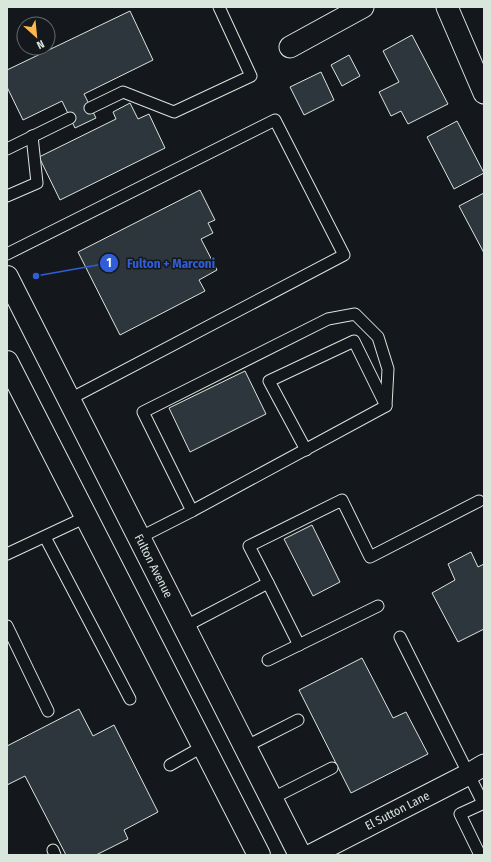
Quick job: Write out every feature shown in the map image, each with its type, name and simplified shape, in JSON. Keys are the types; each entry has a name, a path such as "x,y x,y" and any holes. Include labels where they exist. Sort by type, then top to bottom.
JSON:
{"main road":[{"name":"Fulton Avenue","path":"7,277 68,400 300,855"},
{"path":"7,362 202,747 259,855"}],"street":[{"path":"447,7 484,93"},
{"path":"290,47 353,9"},
{"name":"El Sutton Lane","path":"310,855 476,769"}],"lane":[{"path":"90,108 123,92 174,112 251,76 219,7"},
{"path":"7,149 70,118"},
{"path":"7,254 275,120 344,255 68,400"},
{"path":"7,196 37,183 32,136"},
{"path":"192,511 143,412 328,319 355,314 378,337 388,369 386,406"},
{"path":"306,450 269,381 354,341 386,406"},
{"path":"139,538 386,406"},
{"path":"299,645 249,546 342,500 370,557 479,501"},
{"path":"7,554 86,517"},
{"path":"44,536 130,699"},
{"path":"184,627 268,583"},
{"path":"268,660 378,606"},
{"path":"7,626 48,711"},
{"path":"400,637 476,769 484,803 460,814 480,855"},
{"path":"245,747 298,720"},
{"path":"170,765 202,747"},
{"path":"271,799 332,768"}],"building":[{"path":"130,11 153,60 84,94 96,118 75,128 62,101 23,120 7,87 7,70 36,56 56,56 56,46"},
{"path":"412,35 448,104 408,124 401,111 391,116 379,92 399,82 383,51"},
{"path":"349,55 360,76 342,86 331,65"},
{"path":"321,72 334,100 304,115 290,87"},
{"path":"130,103 138,119 149,114 165,148 60,200 39,157 116,119 113,112"},
{"path":"457,121 484,173 454,189 427,137"},
{"path":"200,190 215,220 208,223 213,233 201,239 217,270 199,280 205,291 120,335 78,252"},
{"path":"484,193 484,253 459,206"},
{"path":"245,371 266,414 190,452 169,408"},
{"path":"312,525 340,582 313,596 284,539"},
{"path":"471,552 478,567 484,564 484,629 458,642 432,593 455,580 448,564"},
{"path":"362,658 393,718 406,712 428,754 351,793 299,690"},
{"path":"79,709 93,736 114,725 158,812 124,830 128,839 96,855 66,855 25,776 7,785 7,746"}],"place":[{"name":"Fulton + Marconi","path":"36,276"}]}
